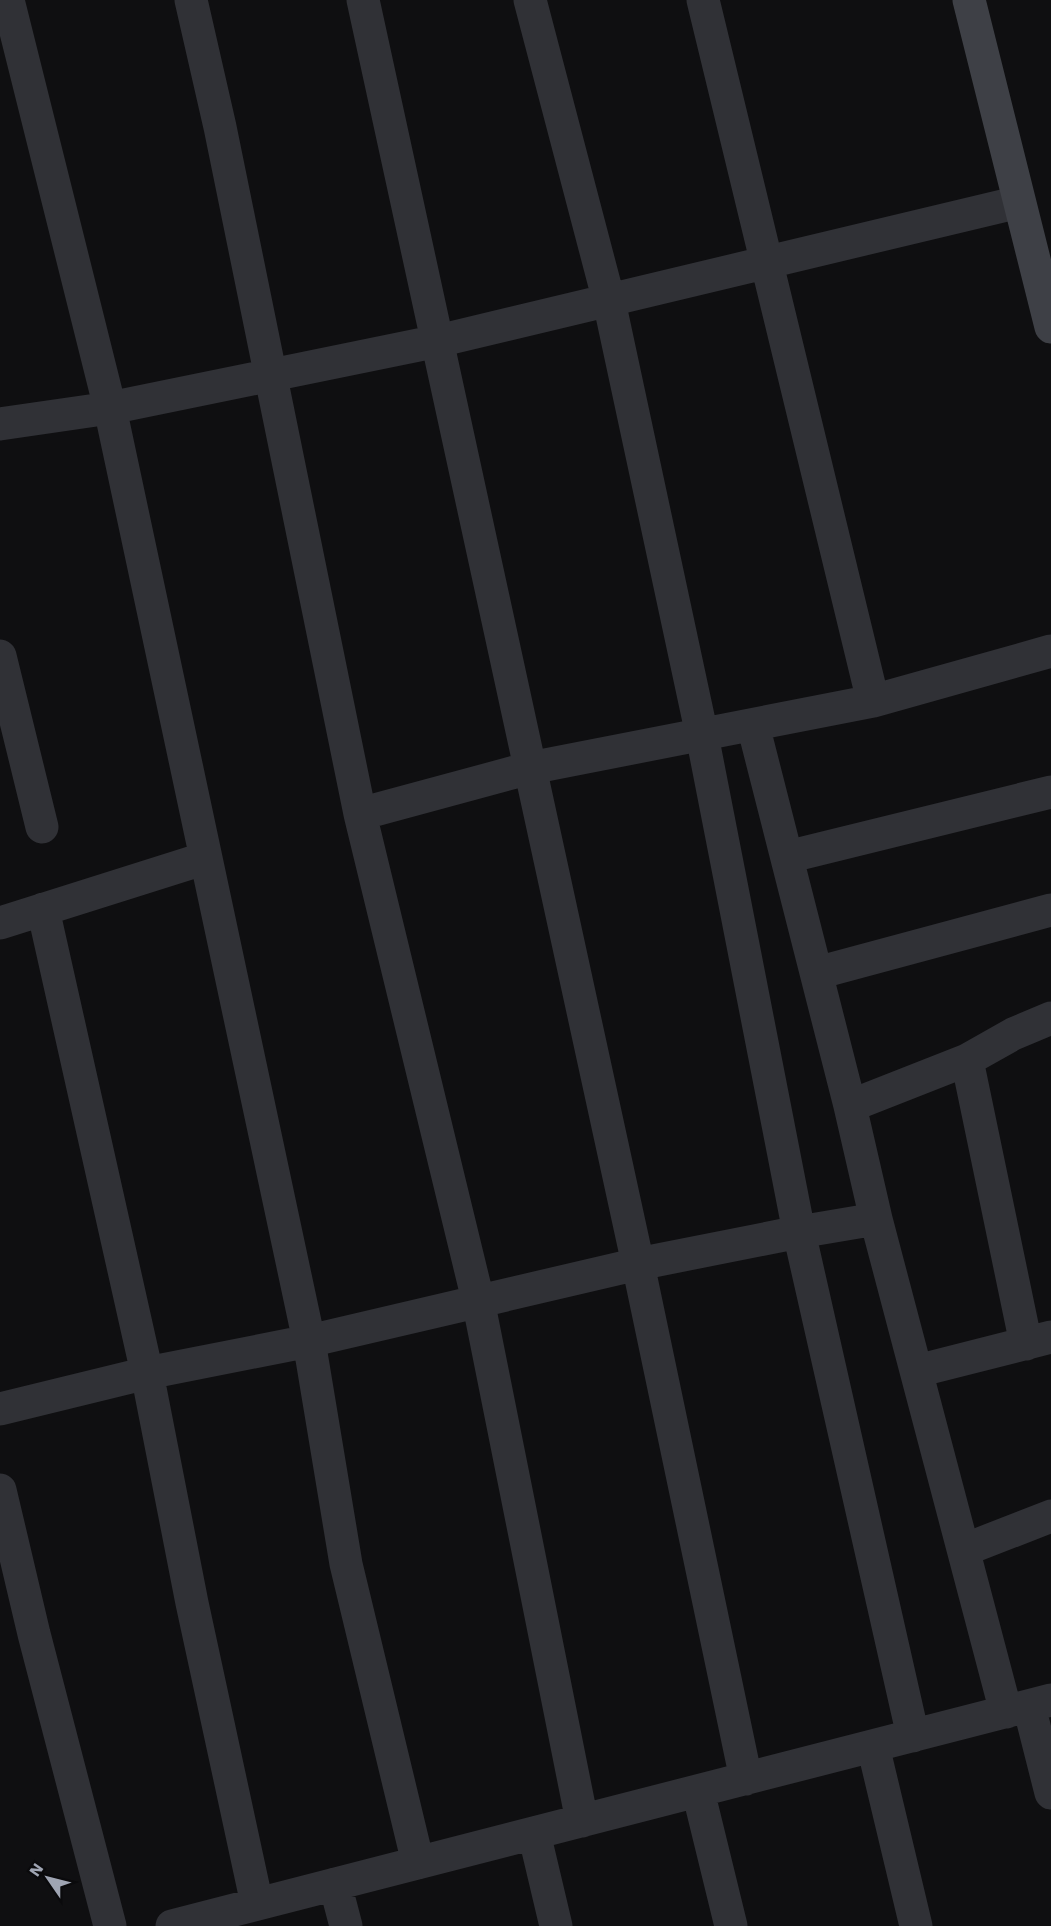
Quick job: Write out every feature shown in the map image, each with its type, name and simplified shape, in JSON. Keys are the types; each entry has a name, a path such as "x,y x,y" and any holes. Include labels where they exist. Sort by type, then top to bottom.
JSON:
{"street":[{"path":"8,0 110,408 309,1341 346,1564 418,1863"},
{"path":"191,0 272,375 360,814 478,1300 582,1821"},
{"path":"363,0 639,1264 746,1779"},
{"path":"530,0 609,301 702,735 799,1232 914,1736"},
{"path":"703,0 873,701"},
{"path":"969,0 1019,202 1049,310"},
{"path":"0,424 110,408 438,342 1019,202"},
{"path":"360,814 530,768 873,701 1051,651"},
{"path":"0,656 42,827"},
{"path":"753,725 817,973 876,1219 964,1550 1029,1706 1051,1793"},
{"path":"788,857 1051,792"},
{"path":"0,923 206,858"},
{"path":"43,909 147,1373 192,1603 256,1905"},
{"path":"817,973 1051,910"},
{"path":"850,1106 967,1060 1013,1034 1051,1017"},
{"path":"917,1371 1038,1340 967,1060"},
{"path":"0,1409 147,1373 309,1341 639,1264 876,1219"},
{"path":"0,1490 34,1634 110,1926"},
{"path":"964,1550 1051,1516"},
{"path":"172,1926 1029,1706"},
{"path":"873,1746 916,1926"},
{"path":"698,1791 731,1926"},
{"path":"534,1833 556,1926"},
{"path":"336,1884 346,1926"}]}
